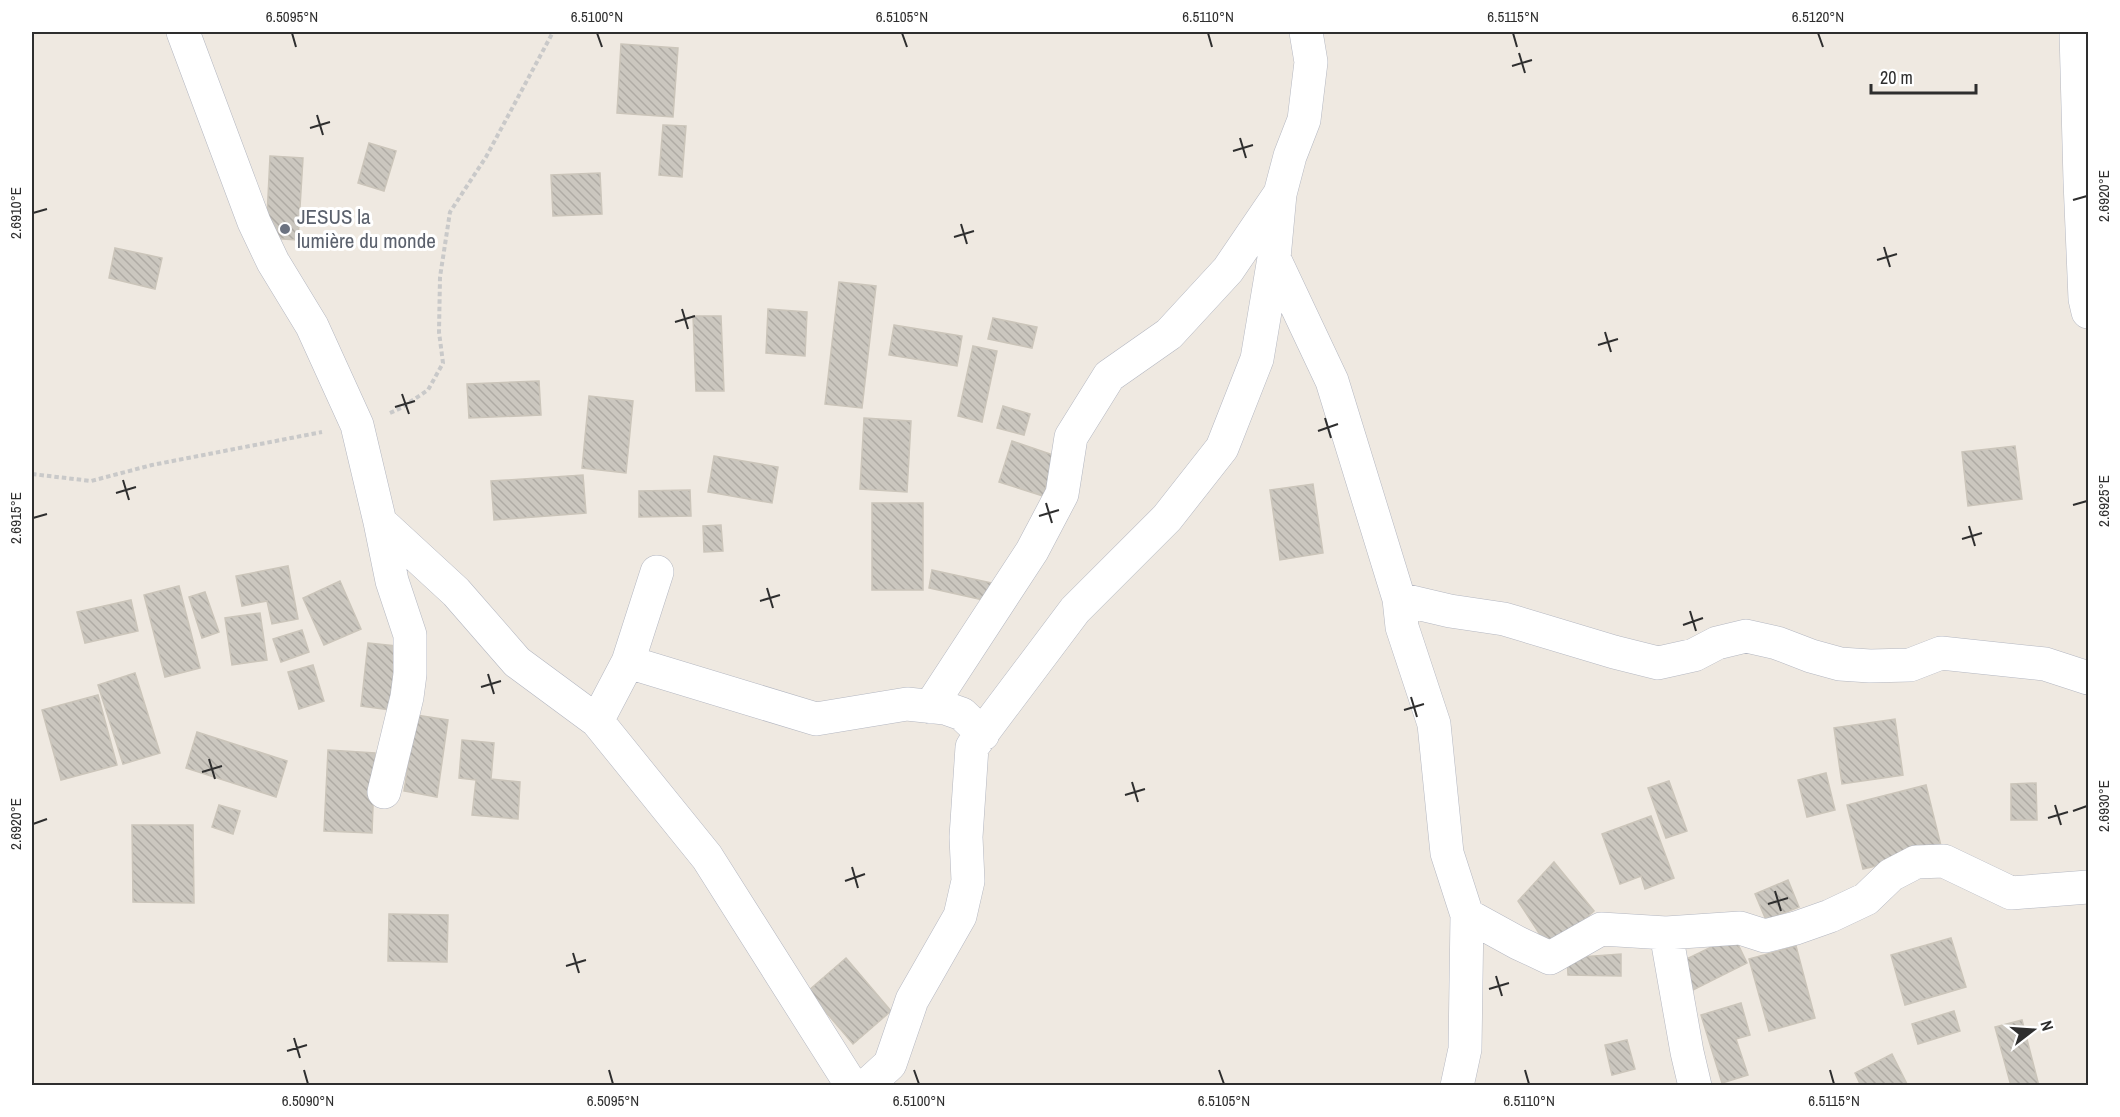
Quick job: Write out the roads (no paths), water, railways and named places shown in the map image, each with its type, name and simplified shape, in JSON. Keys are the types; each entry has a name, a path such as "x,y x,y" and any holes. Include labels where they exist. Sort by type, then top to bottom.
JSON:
{"street":[{"path":"183,32 254,222 273,262 312,326 357,425 392,581 410,635 410,674 407,696 384,792"},
{"path":"866,1086 890,1064 912,1000 960,916 968,881 966,837 972,747 1075,610 1167,518 1222,448 1257,359 1274,258 1280,195 1290,156 1304,120 1311,62 1306,32"},
{"path":"2076,32 2080,193 2085,299 2088,312"},
{"path":"930,707 1032,550 1062,494 1071,437 1109,376 1169,334 1228,270 1280,195"},
{"path":"1274,258 1332,381 1399,599 1402,627 1434,724 1448,853 1467,915 1466,1050 1457,1086"},
{"path":"380,522 456,592 517,662 597,721 707,857 852,1086"},
{"path":"597,721 628,662 657,572"},
{"path":"1399,599 1450,611 1504,619 1658,663 1694,656 1717,644 1746,636 1777,643 1840,664 1910,665 1941,653 2045,664 2088,678"},
{"path":"628,662 816,719 907,704 945,708 962,714 983,734"},
{"path":"1467,915 1550,958 1601,929 1666,933 1740,928 1765,936 1796,928 1830,916 1866,899 1891,875 1916,862 1944,861 2011,893 2088,887"},
{"path":"1666,933 1695,1086"}],"place":[{"name":"JESUS la lumière du monde","path":"285,229"}]}
